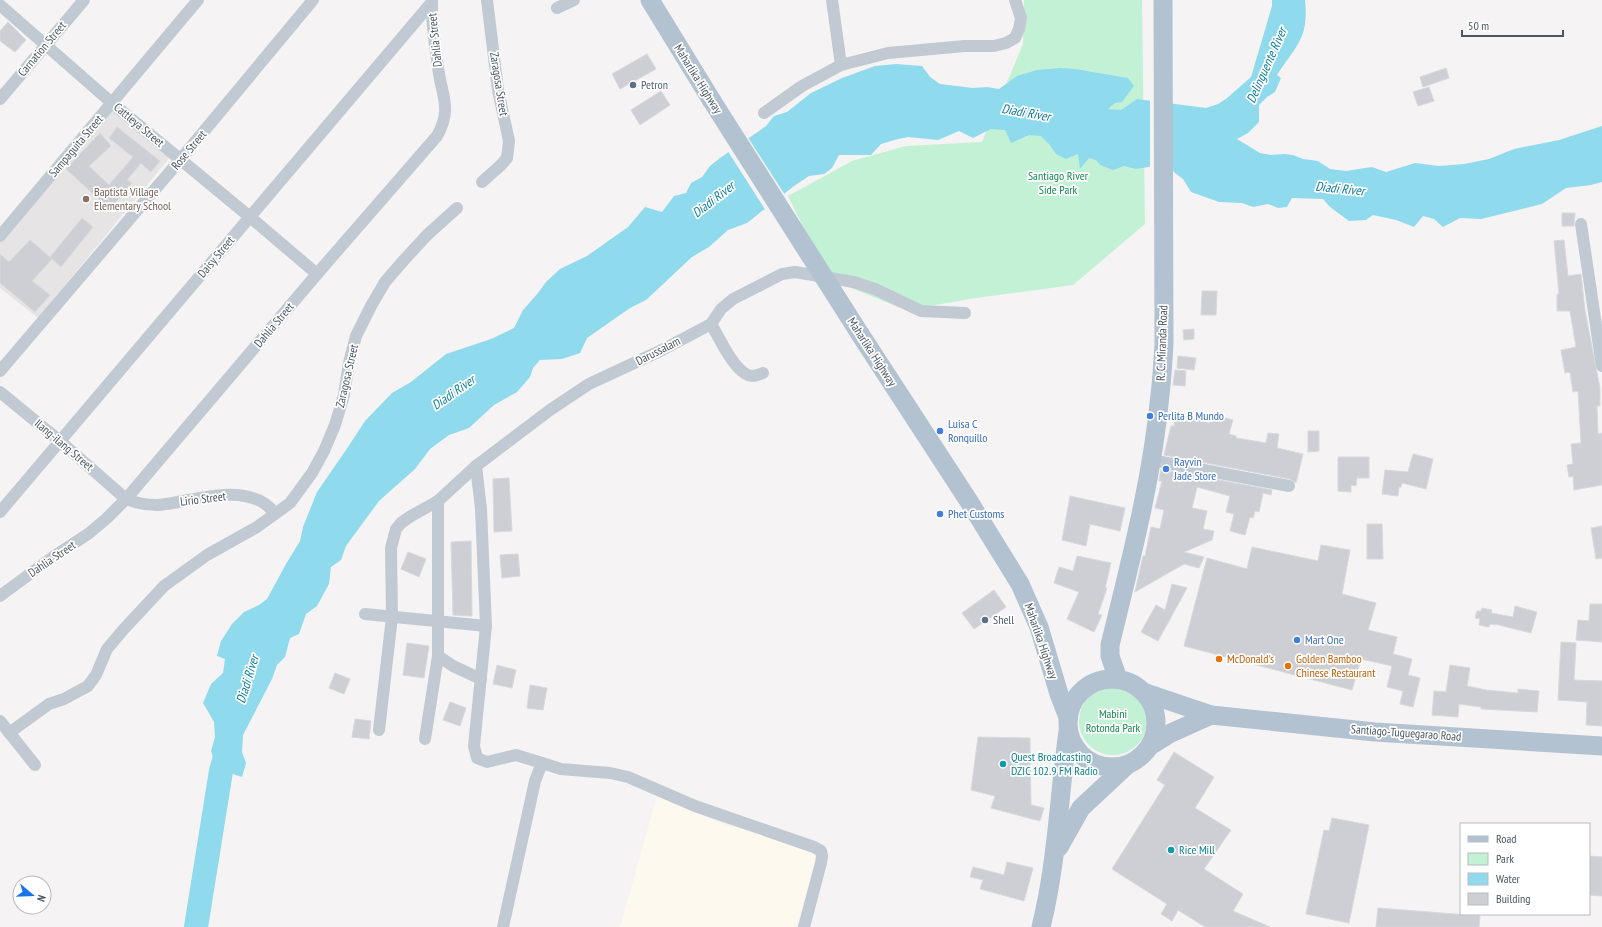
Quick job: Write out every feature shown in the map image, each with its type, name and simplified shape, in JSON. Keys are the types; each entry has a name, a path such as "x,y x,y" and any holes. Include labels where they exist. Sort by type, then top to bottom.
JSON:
{"main road":[{"name":"R. C. Miranda Road","path":"1118,679 1110,656 1110,645 1130,563 1151,460 1160,396 1164,344 1163,0"},
{"name":"Maharlika Highway","path":"651,1 712,101 860,334 970,503 1020,584 1039,627 1068,724 1060,788 1055,854 1041,927"},
{"path":"1127,765 1112,768 1097,765 1083,757 1074,745 1068,724 1072,704 1080,693 1091,684 1104,680 1118,679 1131,683 1143,692 1151,703 1156,717 1155,732 1150,746"},
{"name":"Santiago-Tuguegarao Road","path":"1143,692 1211,715 1375,732 1602,746"},
{"path":"1055,854 1081,808 1127,765 1140,757 1150,746 1172,733 1211,715"}],"street":[{"name":"Carnation Street","path":"0,99 84,0"},
{"name":"Sampaguita Street","path":"0,236 198,0"},
{"name":"Rose Street","path":"0,372 180,160 313,0"},
{"name":"Zaragosa Street","path":"482,182 507,158 509,141 498,90 487,0"},
{"path":"558,8 574,0"},
{"path":"832,0 841,65"},
{"path":"764,113 802,86 841,65 888,53 965,46 994,46 1006,43 1015,38 1019,29 1021,18 1015,0"},
{"name":"Daisy Street","path":"0,512 61,442 432,1"},
{"name":"Dahlia Street","path":"0,596 53,557 88,534 126,499 317,274 438,136 444,125 445,106 438,69 432,1"},
{"name":"Cattleya Street","path":"0,5 112,103 317,274"},
{"name":"Zaragosa Street","path":"9,733 49,704 64,699 88,686 96,675 107,649 164,586 207,555 257,527 290,502 312,473 324,451 335,425 342,403 349,363 356,336 378,294 385,282 404,260 457,208"},
{"path":"1581,224 1602,366"},
{"name":"Darussalam","path":"380,730 392,617 391,548 396,529 401,523 438,501 476,466 550,410 589,384 662,350 711,324 721,309 733,299 782,274 795,272 854,282 875,289 921,311 965,313"},
{"path":"711,324 731,358 740,369 750,376 763,373"},
{"name":"Ilang-ilang Street","path":"0,392 61,442 126,499"},
{"path":"1151,460 1289,486"},
{"path":"476,466 481,509 486,626 482,679 474,746 477,758 487,762 516,755 561,769 610,773 628,777 695,806 814,847 820,851 822,856 804,927"},
{"name":"Lirio Street","path":"126,499 137,503 156,505 213,496 234,495 250,497 264,503 276,513"},
{"path":"425,738 438,656 438,501"},
{"path":"365,614 486,626"},
{"path":"438,656 453,666 482,679"},
{"path":"0,721 35,765"},
{"path":"503,927 535,782 542,763"}],"shaded area":[{"name":"Baptista Village Elementary School","path":"112,108 170,157 38,318 0,288 0,241"},
{"path":"657,796 720,823 818,851 796,927 620,927"}],"green space":[{"name":"Santiago River Side Park","path":"1024,0 1142,0 1145,224 1073,285 976,298 912,309 898,307 829,279 788,196 852,161 906,146 982,142 1023,44"},
{"name":"Mabini Rotonda Park","path":"1113,687 1126,690 1137,697 1144,708 1147,721 1144,734 1137,745 1126,752 1113,755 1100,752 1089,745 1082,734 1079,721 1082,708 1089,697 1100,690"}],"water":[{"name":"Delinguente River","path":"1272,0 1305,0 1306,13 1305,24 1300,41 1277,75 1281,78 1275,92 1259,105 1259,122 1248,133 1237,139 1260,153 1271,155 1293,155 1303,159 1318,161 1330,169 1346,171 1372,167 1386,172 1415,163 1439,166 1464,164 1489,159 1514,149 1559,140 1602,126 1602,182 1566,188 1542,204 1481,219 1460,218 1443,227 1434,219 1423,216 1414,227 1396,220 1373,215 1366,220 1349,221 1330,207 1323,199 1292,198 1287,207 1278,208 1268,204 1253,207 1242,203 1219,202 1191,192 1183,179 1167,164 1136,169 1124,166 1113,170 1100,165 1096,160 1089,158 1080,169 1078,154 1066,159 1056,154 1041,136 1029,135 1011,143 1005,130 991,129 973,138 959,131 938,140 908,137 881,144 871,155 839,155 832,168 824,174 809,176 747,223 728,230 709,247 692,257 646,300 630,308 587,338 580,353 562,359 540,360 533,368 530,377 517,392 494,405 469,428 449,435 430,449 415,469 379,501 346,546 341,560 331,567 329,584 317,606 306,614 299,634 290,638 285,657 277,665 272,679 243,735 242,752 246,763 242,777 217,769 211,751 215,737 214,722 203,703 211,684 223,673 225,659 217,656 221,641 232,624 244,612 259,605 267,599 300,541 303,527 317,492 365,421 392,393 411,382 446,354 491,339 514,328 523,310 546,282 560,269 587,256 628,227 645,207 662,212 674,196 686,193 691,183 702,177 710,166 766,126 774,116 787,112 811,93 842,78 875,66 896,64 922,66 930,77 940,84 999,89 1017,76 1037,70 1060,68 1075,69 1128,78 1134,86 1122,102 1115,103 1108,109 1121,110 1137,99 1206,108 1218,104 1226,99 1251,77 1272,6"}],"pier":[{"path":"1150,99 1172,102 1166,166 1150,169"},
{"path":"747,136 785,195 766,211 727,150"}],"building":[{"path":"8,22 26,40 15,52 0,41 0,31"},
{"path":"647,54 656,69 620,89 612,74"},
{"path":"1446,68 1449,78 1423,87 1420,77"},
{"path":"1429,87 1434,101 1418,106 1413,92"},
{"path":"661,91 670,105 640,125 631,110"},
{"path":"117,127 160,161 151,172 141,163 127,180 132,183 110,209 66,169 100,133 111,146 89,166 109,185 133,157 109,138"},
{"path":"1562,213 1575,213 1574,226 1562,226"},
{"path":"82,218 93,227 61,267 50,257"},
{"path":"30,240 52,259 32,281 50,295 35,312 0,283 0,254 9,262"},
{"path":"1564,240 1568,276 1581,274 1585,311 1600,388 1600,406 1597,406 1598,434 1602,433 1602,485 1574,490 1573,476 1569,477 1567,465 1573,464 1571,444 1581,443 1578,391 1573,392 1570,372 1565,373 1561,350 1576,347 1570,311 1557,311 1557,294 1559,294 1554,241"},
{"path":"1202,291 1217,291 1216,315 1201,315"},
{"path":"1194,329 1194,339 1184,340 1183,330"},
{"path":"1178,356 1196,358 1194,370 1177,368"},
{"path":"1175,370 1186,371 1185,386 1173,385"},
{"path":"1212,414 1233,420 1229,434 1236,436 1236,438 1266,443 1268,433 1279,434 1277,448 1303,454 1296,483 1290,479 1164,455 1171,426 1174,426 1176,415 1209,423"},
{"path":"1308,431 1319,431 1319,451 1308,452"},
{"path":"1413,454 1433,459 1426,489 1402,483 1401,487 1399,487 1398,496 1382,494 1385,470 1408,472"},
{"path":"1338,457 1369,457 1369,478 1357,478 1356,486 1351,485 1351,492 1338,491"},
{"path":"1161,469 1272,490 1271,495 1263,493 1259,512 1255,511 1253,518 1250,517 1245,535 1230,531 1234,514 1226,512 1230,496 1197,487 1192,508 1207,511 1203,529 1214,531 1212,540 1184,552 1204,557 1199,568 1184,564 1135,592 1151,527 1160,529 1164,510 1155,508 1162,481 1159,481"},
{"path":"509,478 512,531 494,532 493,479"},
{"path":"1070,496 1125,508 1120,531 1090,524 1086,546 1062,540"},
{"path":"1367,524 1382,524 1383,559 1367,559"},
{"path":"1602,526 1602,558 1596,559 1591,528"},
{"path":"471,541 472,616 453,615 451,542"},
{"path":"1321,545 1350,550 1342,594 1376,603 1368,630 1397,637 1393,654 1412,659 1408,675 1420,678 1413,707 1400,704 1403,691 1387,687 1392,666 1361,659 1352,690 1184,646 1207,558 1247,569 1252,547 1318,561"},
{"path":"408,552 426,559 419,577 401,569"},
{"path":"518,554 520,576 502,578 500,555"},
{"path":"1077,556 1111,563 1105,588 1107,588 1098,614 1102,615 1094,632 1067,619 1079,592 1054,583 1059,567 1073,571"},
{"path":"1172,584 1187,588 1158,641 1141,632 1156,605 1165,610"},
{"path":"994,590 1006,607 974,629 962,613"},
{"path":"1590,604 1602,604 1602,642 1576,640 1578,620 1589,621"},
{"path":"1515,606 1537,612 1531,633 1495,624 1490,624 1489,627 1479,625 1480,619 1475,618 1477,611 1481,611 1482,608 1492,610 1491,613 1513,617"},
{"path":"1561,642 1576,643 1574,680 1602,681 1602,726 1586,725 1587,702 1558,700"},
{"path":"407,643 429,646 424,678 403,675"},
{"path":"497,665 516,670 512,688 493,684"},
{"path":"1450,665 1470,668 1467,686 1486,690 1518,693 1518,689 1539,691 1537,712 1481,709 1481,707 1459,704 1458,717 1432,715 1434,691 1446,692"},
{"path":"335,673 350,679 344,694 329,688"},
{"path":"530,685 547,688 543,710 527,708"},
{"path":"450,702 466,708 460,726 443,720"},
{"path":"355,719 371,721 369,739 352,737"},
{"name":"Quest Broadcasting DZIC 102.9 FM Radio","path":"978,737 1030,738 1031,805 1044,808 1040,821 991,808 995,796 971,790"},
{"name":"Rice Mill","path":"1174,752 1214,777 1195,808 1231,830 1204,869 1243,894 1233,911 1270,927 1205,927 1178,910 1172,921 1161,914 1167,904 1112,869 1165,785 1157,780"},
{"path":"1332,818 1369,825 1349,923 1306,914 1324,830 1329,831"},
{"path":"1590,856 1602,857 1602,896 1590,895"},
{"path":"1007,862 1033,868 1024,901 980,889 983,880 970,877 973,867 1004,875"},
{"path":"1378,908 1480,916 1479,927 1376,927"}],"waterway":[{"name":"Diadi River","path":"196,927 221,771 230,740"}],"place":[{"name":"Petron","path":"633,85"},
{"name":"Baptista Village Elementary School","path":"86,199"},
{"name":"Perlita B Mundo","path":"1150,416"},
{"name":"Luisa C Ronquillo","path":"940,431"},
{"name":"Rayvin Jade Store","path":"1166,469"},
{"name":"Phet Customs","path":"940,514"},
{"name":"Shell","path":"985,620"},
{"name":"Mart One","path":"1297,640"},
{"name":"McDonald's","path":"1219,659"},
{"name":"Golden Bamboo Chinese Restaurant","path":"1288,666"},
{"name":"Quest Broadcasting DZIC 102.9 FM Radio","path":"1003,764"},
{"name":"Rice Mill","path":"1171,850"}]}
